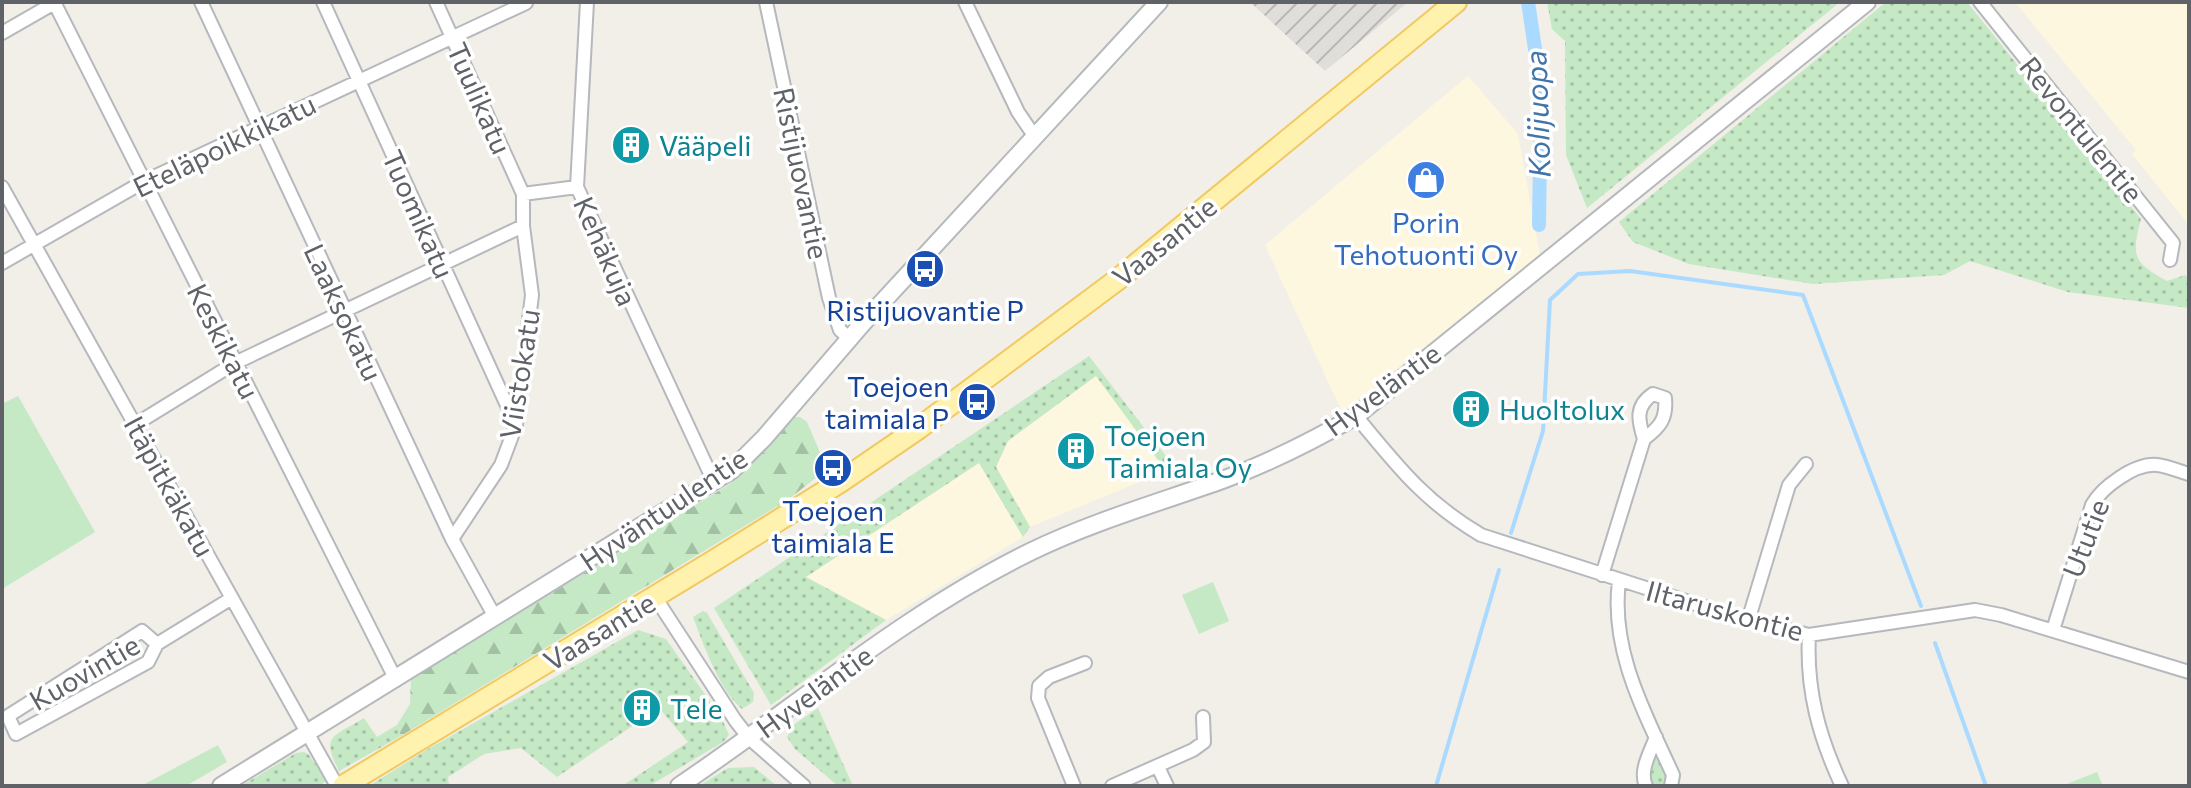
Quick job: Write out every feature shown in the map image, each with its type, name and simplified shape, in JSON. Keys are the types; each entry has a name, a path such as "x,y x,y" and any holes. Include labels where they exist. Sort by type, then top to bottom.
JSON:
{"main road":[{"name":"Vaasantie","path":"346,783 840,482 981,384 1117,280 1456,2"}],"street":[{"path":"2,33 55,2"},
{"name":"Keskikatu","path":"55,2 396,680"},
{"name":"Laaksokatu","path":"201,2 452,539 495,617"},
{"name":"Tuomikatu","path":"323,2 516,425"},
{"name":"Tuulikatu","path":"436,2 523,194"},
{"name":"Kehäkuja","path":"587,2 577,187 714,482"},
{"name":"Ristijuovantie","path":"766,2 829,298 840,330 850,339"},
{"path":"965,2 1018,112 1035,137"},
{"name":"Hyväntuulentie","path":"221,786 732,470 1159,2"},
{"name":"Hyveläntie","path":"679,786 889,636 1031,552 1086,527 1228,478 1288,453 1356,416 1867,2"},
{"name":"Revontulentie","path":"1980,2 2173,243 2170,260"},
{"name":"Eteläpoikkikatu","path":"2,263 143,182 526,3"},
{"name":"Itäpitkäkatu","path":"2,187 309,733 346,783"},
{"path":"523,194 577,187"},
{"name":"Viistokatu","path":"452,539 501,465 516,425 532,295 523,226 523,194"},
{"path":"136,424 235,363 523,226"},
{"name":"Iltaruskontie","path":"1356,416 1419,491 1450,516 1481,535 1748,621 1809,635 1975,610 2053,630 2189,672"},
{"path":"1602,575 1644,439"},
{"path":"1748,621 1789,485 1806,464"},
{"name":"Ututie","path":"2053,630 2092,505 2099,492 2110,483 2147,465 2189,474"},
{"path":"1619,581 1617,598 1621,647 1630,680 1673,775 1671,786"},
{"path":"655,597 717,695 749,738 804,786"},
{"name":"Kuovintie","path":"157,644 142,631 8,716 16,734 148,662 157,644 232,598"},
{"path":"1809,635 1811,698 1818,728 1842,786"},
{"path":"1074,786 1038,698 1039,686 1049,677 1085,663"},
{"path":"1112,786 1158,767 1204,742 1203,717"},
{"path":"1646,786 1643,770 1656,737"},
{"path":"1158,767 1167,786"}],"shaded area":[{"path":"1250,2 1408,2 1325,71"},
{"path":"2015,2 2189,2 2189,225 2132,154 2136,150"},
{"path":"1468,76 1518,134 1540,256 1342,412 1265,245"},
{"path":"1096,375 1166,471 1030,527 996,467 1007,441"},
{"path":"979,462 1023,537 886,620 805,577"}],"green space":[{"path":"1547,2 1840,2 1587,208 1566,155 1565,41 1552,29"},
{"path":"1886,2 1967,2 2141,219 2136,250 2141,263 2167,281 2185,275 2189,279 2189,308 2068,292 1970,261 1944,275 1813,284 1689,264 1633,242 1619,222"},
{"path":"1089,356 1172,464 1166,471 1096,376 1008,441 996,467 1030,527 1023,537 979,463 806,577 886,620 771,705 714,608"},
{"path":"18,396 95,532 2,589 2,404"},
{"path":"794,417 807,422 827,469 789,499 401,736 397,725 410,704 411,679 730,484"},
{"path":"1213,582 1229,621 1199,634 1182,595"},
{"path":"703,611 754,693 753,702 742,709 719,679 702,641 693,617"},
{"path":"638,630 666,639 721,717 729,735 723,742 649,786 622,786 688,742 659,708 557,777 521,748 484,754 448,777 449,786 369,786 428,749"},
{"path":"818,708 853,786 838,786 795,749 787,737 793,725"},
{"path":"364,718 377,737 397,725 401,736 339,771 331,750 333,738"},
{"path":"218,745 227,762 186,786 141,786"},
{"path":"304,752 327,781 318,786 241,786 296,753"},
{"path":"1654,754 1659,754 1668,779 1663,786 1648,782 1646,775"},
{"path":"754,767 777,786 699,786 728,768"},
{"path":"2097,772 2103,786 2062,786"}],"waterway":[{"name":"Kolijuopa","path":"1528,2 1541,89 1539,225"},
{"path":"1511,533 1543,431 1550,300 1578,274 1630,271 1803,295 1921,606"},
{"path":"1436,786 1499,570"},
{"path":"1935,643 1986,786"}],"place":[{"name":"Vääpeli","path":"631,145"},
{"name":"Porin Tehotuonti Oy","path":"1426,180"},
{"name":"Ristijuovantie P","path":"925,269"},
{"name":"Toejoen taimiala P","path":"977,402"},
{"name":"Huoltolux","path":"1471,409"},
{"name":"Toejoen Taimiala Oy","path":"1076,451"},
{"name":"Toejoen taimiala E","path":"833,468"},
{"name":"Tele","path":"642,708"}]}
